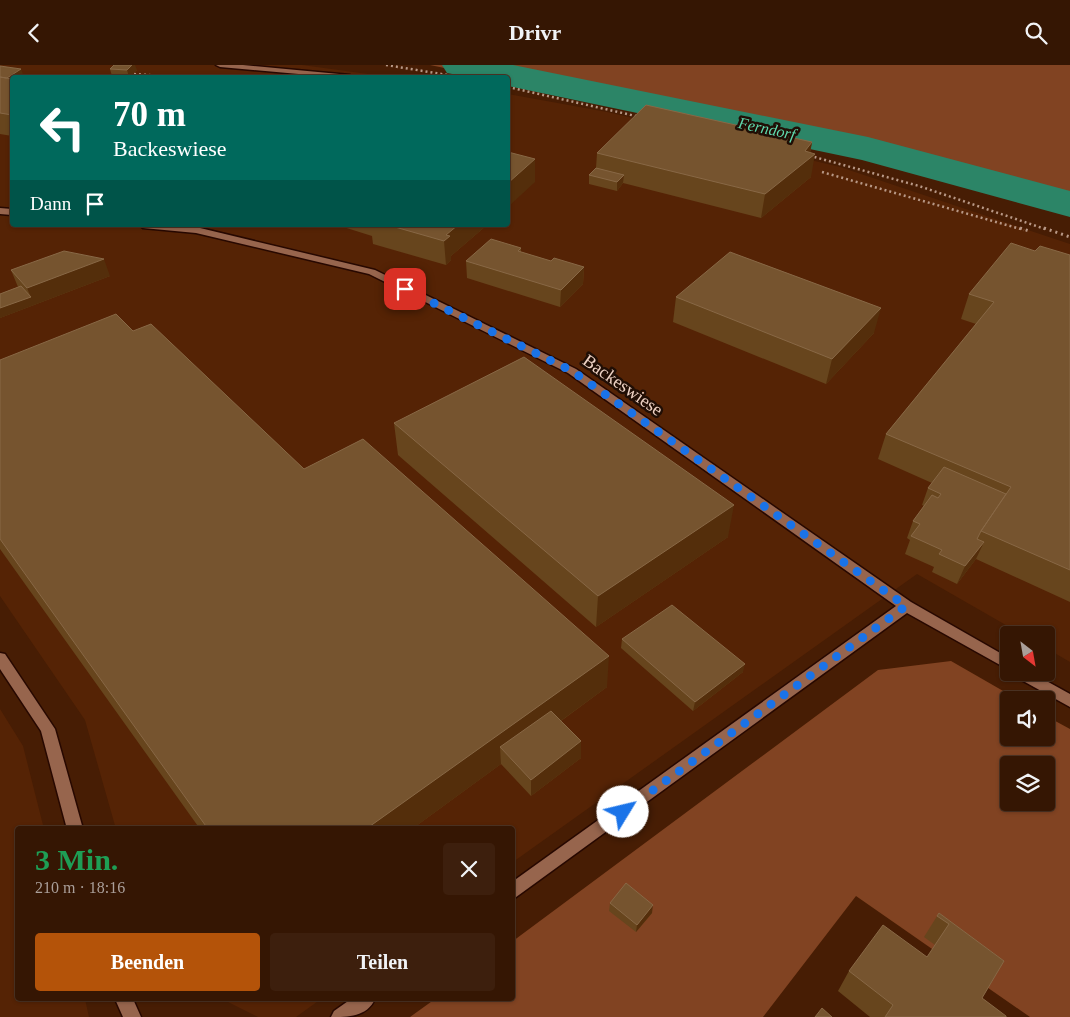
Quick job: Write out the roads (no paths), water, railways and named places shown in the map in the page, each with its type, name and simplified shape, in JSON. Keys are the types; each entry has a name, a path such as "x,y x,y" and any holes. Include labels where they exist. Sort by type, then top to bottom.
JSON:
{"street":[{"path":"220,65 328,75"},
{"name":"Backeswiese","path":"181,227 199,228 372,272 572,371 906,606 1000,660"},
{"path":"515,890 906,606"},
{"path":"0,658 48,729 74,826"},
{"path":"1035,681 1070,701"},
{"path":"125,1001 132,1017"},
{"path":"340,1017 363,1001"}],"waterway":[{"name":"Ferndorf","path":"460,65 509,75"},
{"name":"Ferndorf","path":"510,75 868,149 1070,204"}],"railway":[{"path":"386,65 448,75"},
{"path":"134,74 148,75"},
{"path":"510,87 649,119"},
{"path":"800,153 919,186 1048,230"},
{"path":"822,172 1024,230"},
{"path":"1020,228 1029,231"},
{"path":"1044,228 1070,237"}]}
